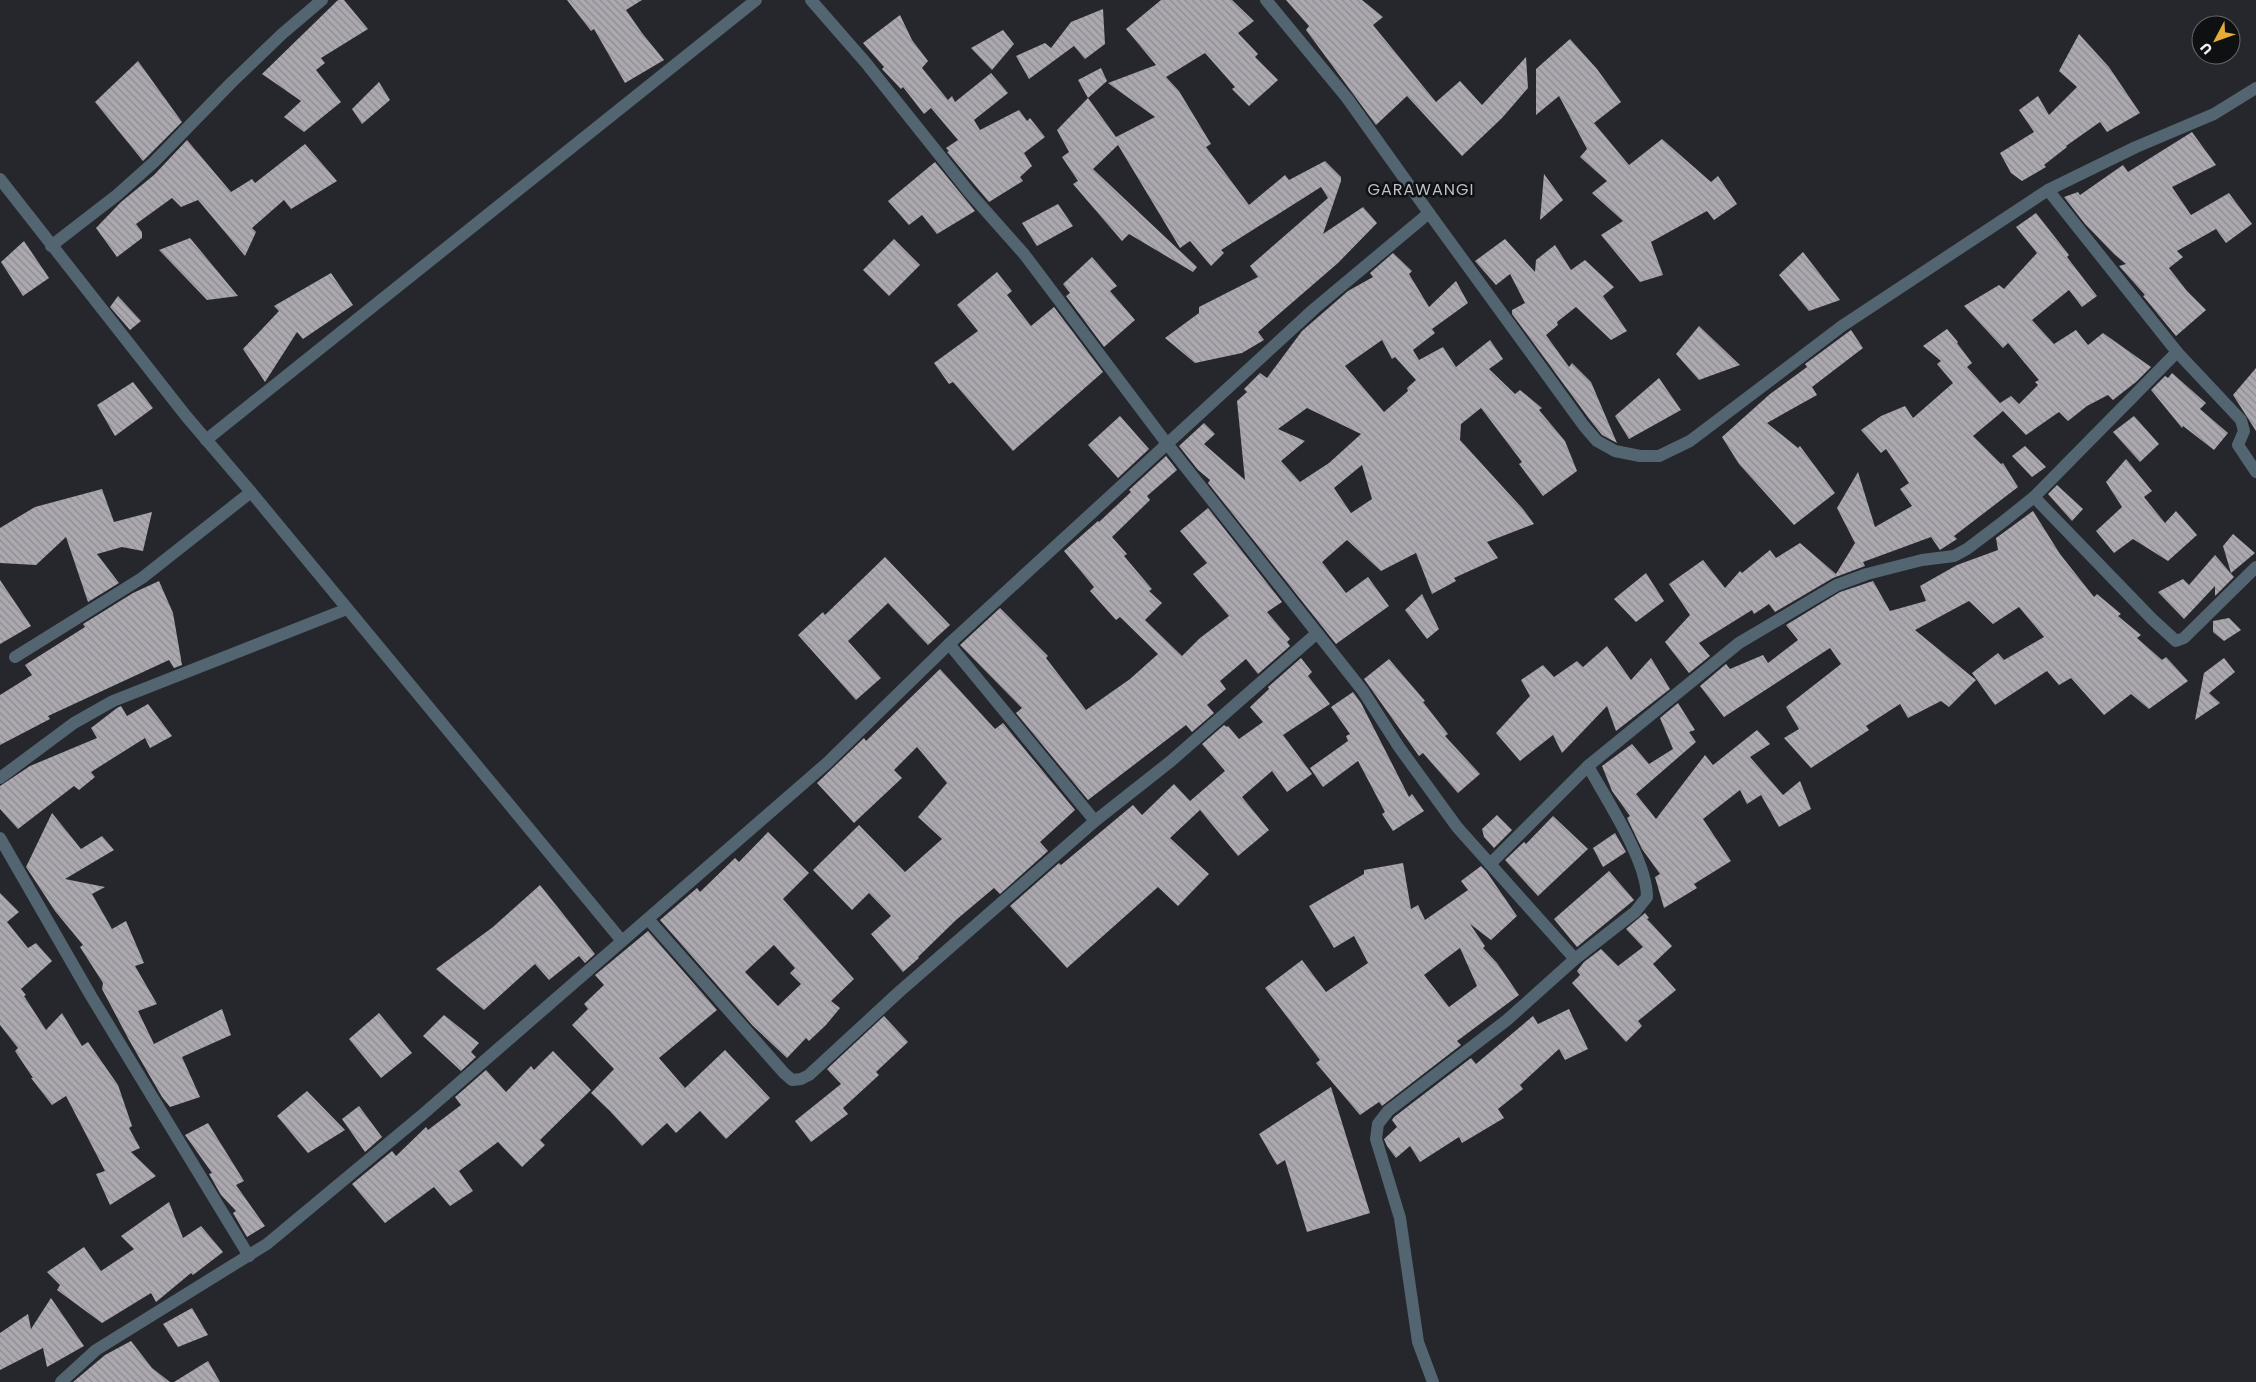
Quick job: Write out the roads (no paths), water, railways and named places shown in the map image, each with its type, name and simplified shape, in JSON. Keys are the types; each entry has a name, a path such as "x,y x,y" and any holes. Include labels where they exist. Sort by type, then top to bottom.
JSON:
{"street":[{"path":"51,246 140,175 268,48 322,0"},
{"path":"206,440 756,0"},
{"path":"811,0 866,63 969,192 1024,254 1168,444 1316,634 1363,691 1399,747 1457,827 1574,959"},
{"path":"1266,0 1347,98 1428,213 1584,426 1597,441 1615,451 1640,456 1659,456 1690,441 1842,326 2048,190 2136,147 2214,114 2256,88"},
{"path":"0,178 51,246 206,440 622,942"},
{"path":"2048,190 2177,352 2241,420 2244,431 2238,446 2256,472"},
{"path":"60,1382 96,1350 249,1256 298,1220 827,763 948,644 1314,309 1428,213"},
{"path":"1485,859 1588,766 1739,643 1837,585 1867,574 1922,560 1954,556 1982,538 2034,496 2177,352"},
{"path":"15,657 142,578 250,492"},
{"path":"2034,496 2152,619 2176,640 2184,638 2256,567"},
{"path":"0,778 74,723 113,701 347,609"},
{"path":"648,919 784,1073 795,1080 809,1075 899,992 1095,821 1171,761 1316,634"},
{"path":"948,644 1095,821"},
{"path":"1432,1382 1418,1342 1400,1218 1376,1139 1378,1124 1388,1111 1507,1020 1574,959 1635,912 1647,897 1644,878 1633,850 1588,766"},
{"path":"0,838 91,996 249,1256"}],"district":[{"name":"GARAWANGI","path":"1421,189"}]}
